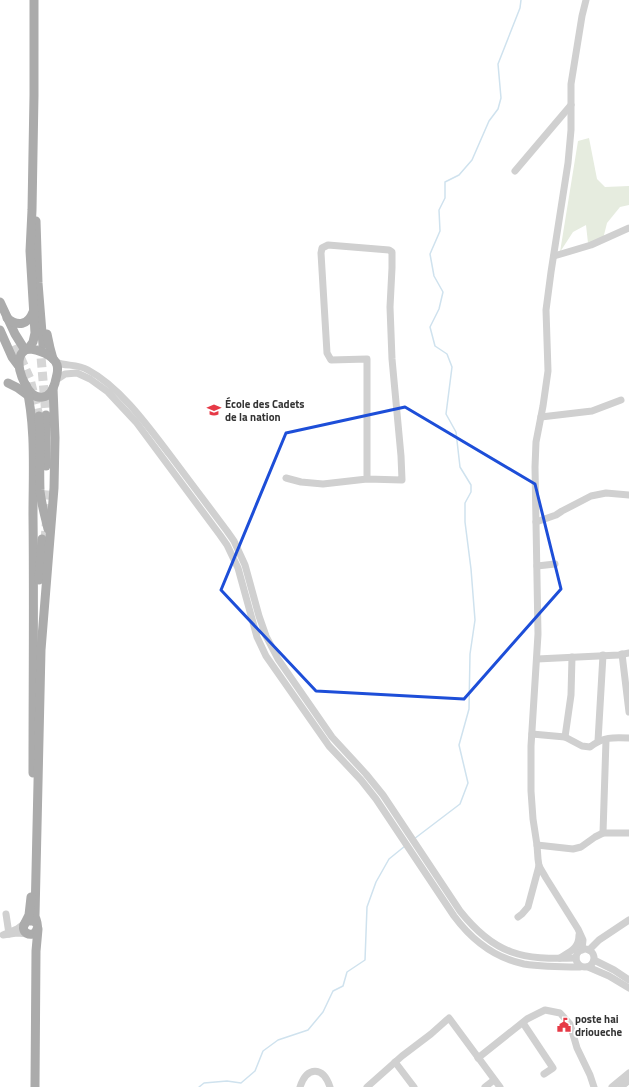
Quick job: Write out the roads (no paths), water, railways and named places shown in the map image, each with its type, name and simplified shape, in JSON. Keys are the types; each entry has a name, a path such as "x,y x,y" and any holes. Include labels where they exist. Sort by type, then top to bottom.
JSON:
{"main road":[{"path":"34,0 35,207 42,345"},
{"path":"19,348 33,342 35,333 30,251 35,207 38,0"},
{"path":"26,385 32,394 40,397 46,397 54,384 58,370 50,348 48,336 40,222 35,207"},
{"path":"0,302 2,317 22,352 18,365"},
{"path":"2,317 11,322 22,323 31,317 33,310"},
{"path":"0,330 19,348 38,350 46,354 54,361"},
{"path":"19,348 18,365 29,396 43,539 37,651 35,916 37,926 35,1087"},
{"path":"8,383 29,396"},
{"path":"43,539 54,488 54,384"},
{"path":"42,415 37,430 37,521 43,539"},
{"path":"30,1087 31,957 30,943 25,929 29,914 31,891 37,651 43,539 40,490 40,429 42,415"},
{"path":"42,415 50,460 47,490"},
{"path":"25,929 32,920 37,926"},
{"path":"25,929 33,934 37,926"}],"street":[{"path":"585,950 583,940 578,929 540,866 533,819 530,770 538,634 536,442 548,371 546,310 568,163 572,105 571,84 586,0"},
{"path":"515,171 572,105"},
{"path":"554,256 591,245 629,228"},
{"path":"286,478 301,482 323,484 367,479 402,480 392,359 390,306 392,252 389,250 328,245 322,248 321,253 327,353 331,360 367,359 367,479"},
{"path":"54,361 60,365 79,366 88,370 119,394 141,417 227,531 234,541 245,565 259,616 273,650 336,741 375,784 475,935 511,952 528,956 544,958 576,958"},
{"path":"54,384 62,375 69,373 77,373 84,376 108,392 136,422 227,545 238,568 261,648 329,746 369,790 454,916 496,954 523,963 583,968 588,967 592,965 594,960 592,953 585,950"},
{"path":"541,417 592,411 621,400"},
{"path":"536,522 556,516 562,511 591,496 606,493 629,495"},
{"path":"537,566 555,564"},
{"path":"537,659 626,654 629,712"},
{"path":"598,741 603,656"},
{"path":"565,737 571,695 572,657"},
{"path":"532,734 565,737 582,746 590,747 598,741 606,740 608,738 629,738"},
{"path":"603,833 606,740"},
{"path":"537,847 573,849 580,847 603,833 629,833"},
{"path":"518,917 528,907 540,866"},
{"path":"6,914 5,935 25,929"},
{"path":"580,967 576,962 577,953 585,950 629,920"},
{"path":"560,958 577,945 579,937 578,929"},
{"path":"594,960 614,970 629,980"},
{"path":"588,967 609,976 629,988"},
{"path":"478,1058 527,1019 545,1010 560,1013 570,1024 594,1087"},
{"path":"367,1087 449,1018 500,1087"},
{"path":"523,1023 553,1068 544,1074"},
{"path":"395,1062 414,1087"},
{"path":"300,1087 304,1076 308,1072 313,1071 323,1074 330,1087"},
{"path":"612,1087 629,1073"},
{"path":"485,1087 494,1080"},
{"path":"621,1087 629,1080"}],"waterway":[{"path":"414,839 460,804 468,783 459,745 469,709 470,654 475,620 465,522 465,503 471,492 471,485 460,467 456,432 446,414 452,367 447,354 435,346 430,327 439,309 443,292 434,276 430,254 440,231 439,210 445,198 445,182 459,175 472,160 489,121 498,109 501,98 498,64 520,8 521,0"},
{"path":"199,1087 204,1083 227,1081 241,1083 255,1071 263,1051 278,1040 308,1030 323,1012 333,991 343,986 347,972 365,960 367,907 376,882 389,859 405,846"}],"tunnel":[{"path":"15,345 30,379 39,416"},
{"path":"40,345 46,415"},
{"path":"45,540 49,490"}],"place":[{"name":"École des Cadets de la nation","path":"214,410"},
{"name":"poste hai drioueche","path":"564,1025"}]}
